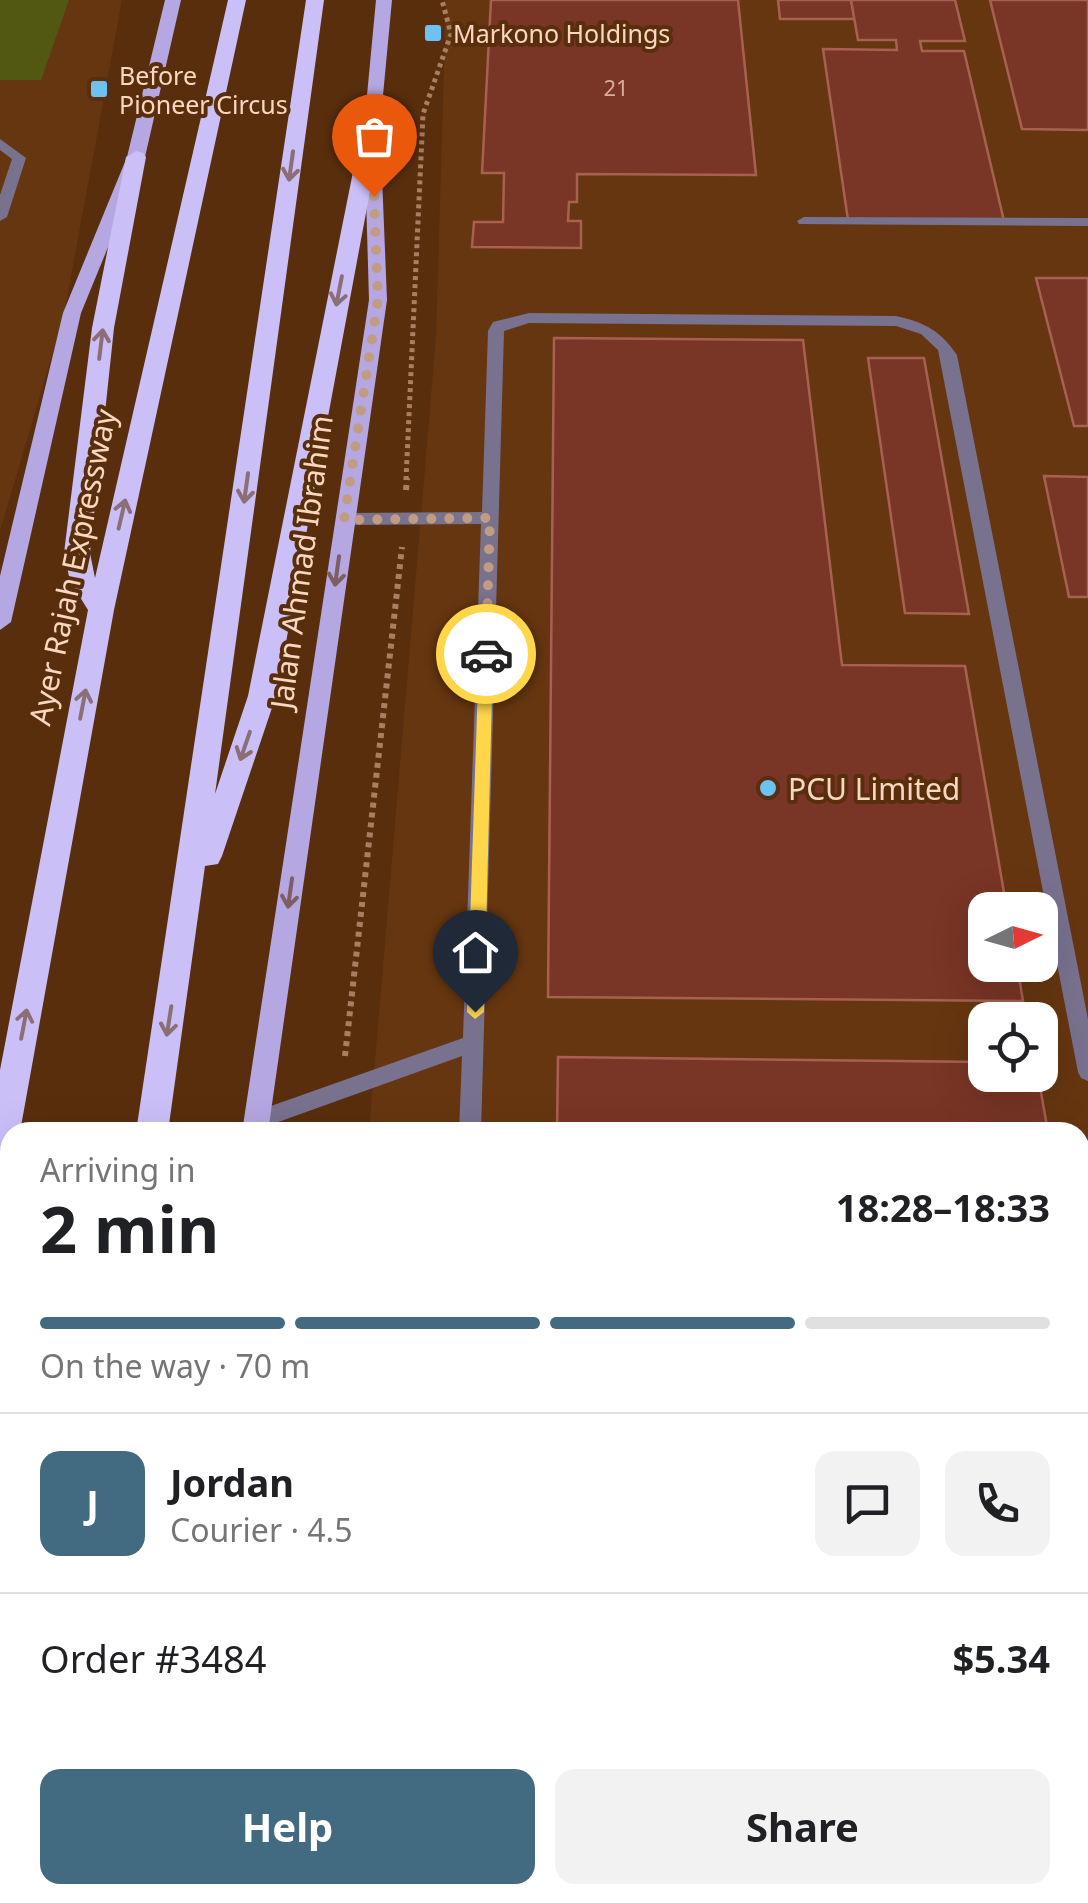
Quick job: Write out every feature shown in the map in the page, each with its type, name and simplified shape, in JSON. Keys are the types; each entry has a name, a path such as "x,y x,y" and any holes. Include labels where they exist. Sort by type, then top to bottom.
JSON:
{"highway":[{"name":"Ayer Rajah Expressway","path":"6,1122 101,610 237,0"},
{"path":"154,1122 315,0"},
{"path":"184,925 262,696 372,127"},
{"path":"101,610 83,580 77,554 103,328 136,158"}],"main road":[{"path":"0,622 72,312 136,158 173,0"},
{"name":"Jalan Ahmad Ibrahim","path":"257,1122 378,300 372,127 384,0"}],"lane":[{"path":"0,143 19,158 0,216"},
{"path":"804,221 1088,222"},
{"path":"470,1122 498,325 546,318 915,324 931,332 949,355 1088,1072"},
{"path":"344,520 490,518"},
{"path":"268,1122 474,1043"}],"path":[{"path":"340,1093 405,520 424,108 451,46 454,24 442,0"}],"shaded area":[{"path":"0,0 122,0 64,314 0,531"},
{"path":"446,0 1088,0 1088,1122 370,1122 436,337"}],"green space":[{"path":"0,0 69,0 41,80 0,80"}],"building":[{"path":"491,0 738,0 756,175 577,174 577,202 569,202 568,221 581,221 581,248 472,247 474,222 503,222 504,173 482,173"},
{"path":"778,0 851,0 855,19 780,19"},
{"path":"851,0 955,0 965,41 920,41 922,51 964,51 1004,221 848,220 823,49 897,50 896,40 858,40"},
{"path":"990,0 1088,0 1088,130 1022,129"},
{"path":"1036,278 1088,278 1088,426 1074,426"},
{"name":"PCU Limited","path":"554,338 803,340 842,665 965,666 1004,892 968,892 968,982 1020,982 1023,1001 548,997"},
{"path":"868,358 924,358 969,614 905,613"},
{"path":"1044,476 1088,477 1088,597 1069,597"},
{"path":"558,1057 968,1062 968,1092 1041,1092 1046,1122 557,1122"}],"way so far":[{"path":"374,196 378,300 344,520 490,518 486,654"}],"place":[{"name":"Markono Holdings","path":"433,33"},
{"name":"Before Pioneer Circus","path":"99,89"},
{"name":"PCU Limited","path":"768,788"}],"route":[{"path":"475,1012 486,654"}]}
